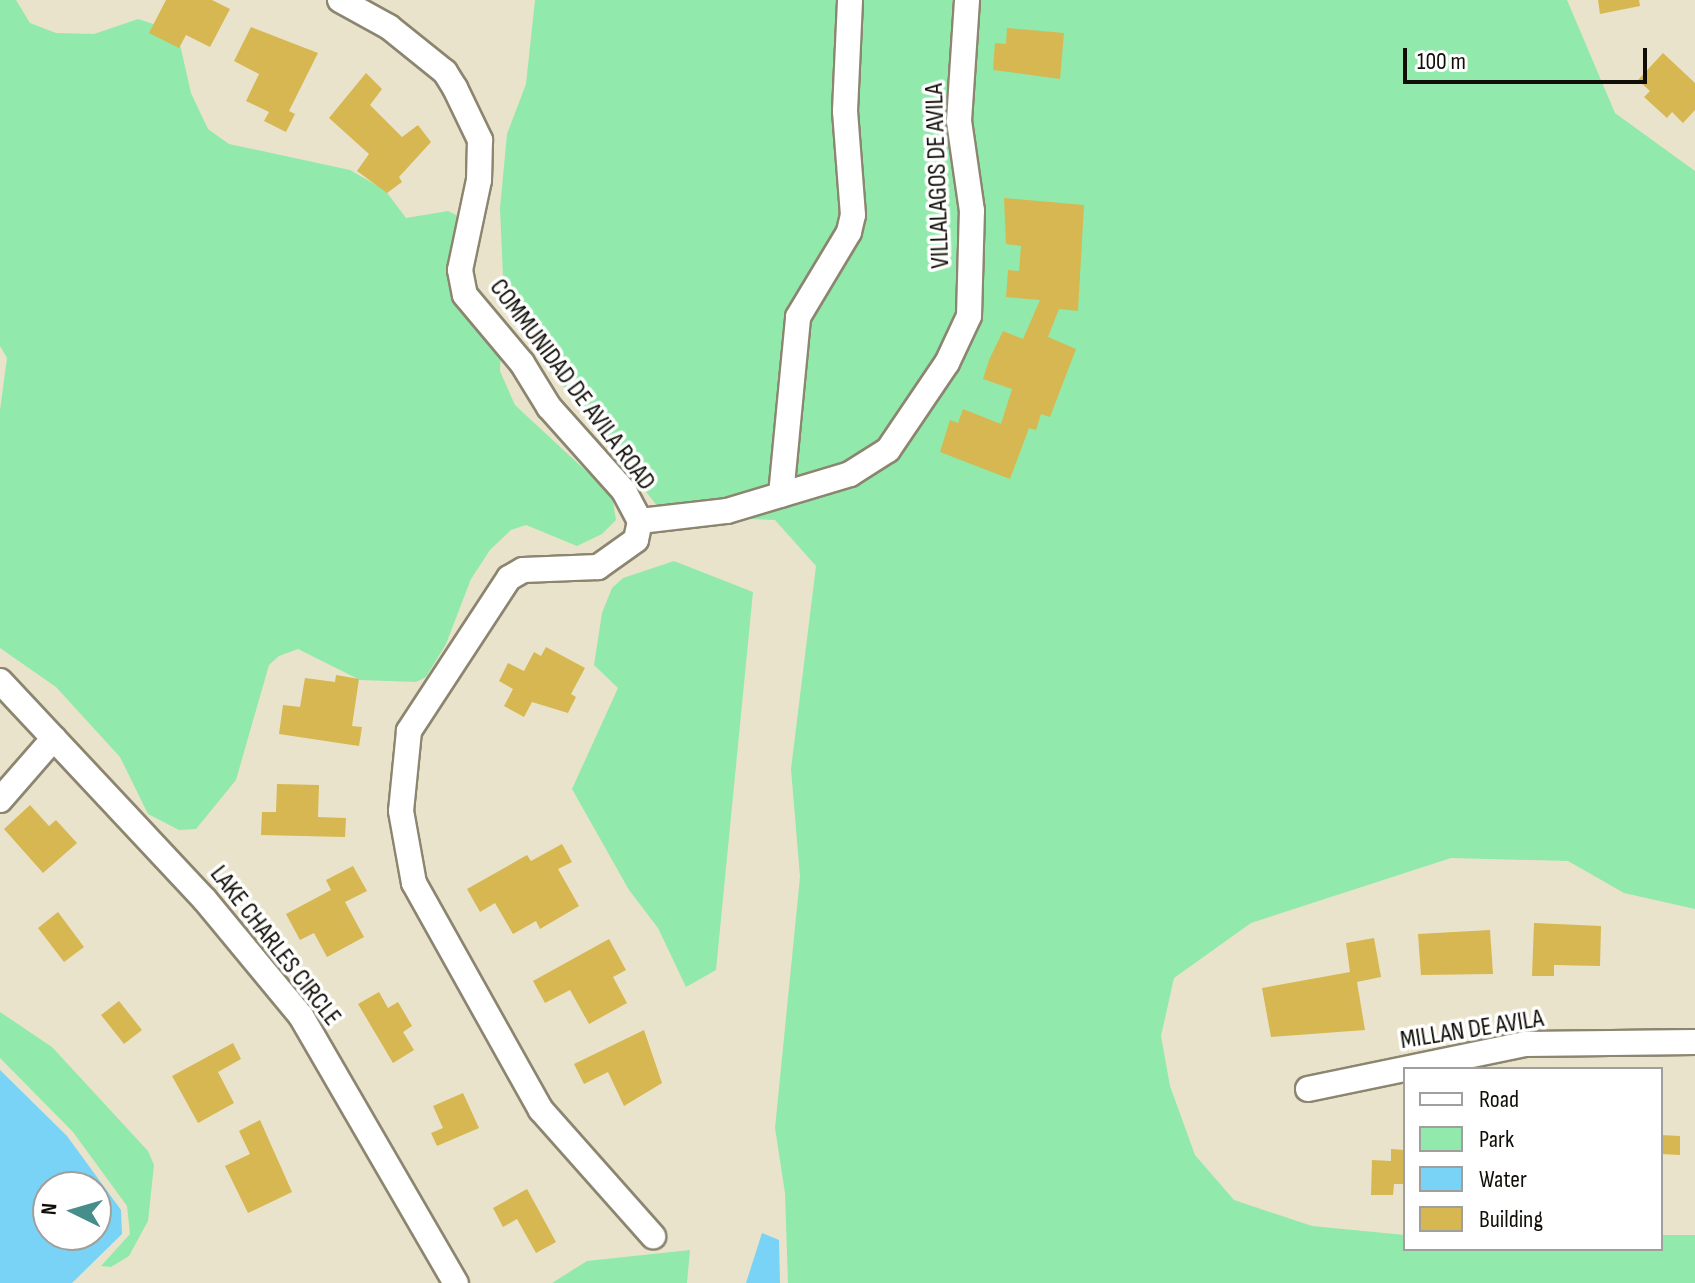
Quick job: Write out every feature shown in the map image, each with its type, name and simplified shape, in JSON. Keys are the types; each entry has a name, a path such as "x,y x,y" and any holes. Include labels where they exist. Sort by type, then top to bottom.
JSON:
{"street":[{"name":"COMMUNIDAD DE AVILA ROAD","path":"340,0 389,27 445,72 455,88 480,140 479,180 460,270 465,295 522,363 549,407 624,491 640,521 636,540 598,567 523,570 509,578 409,731 401,811 414,883 541,1110 653,1236"},
{"path":"781,495 798,317 849,232 853,215 845,111 850,0"},
{"name":"VILLALAGOS DE AVILA","path":"640,521 727,511 850,474 888,450 947,363 969,316 972,211 959,121 967,0"},
{"name":"LAKE CHARLES CIRCLE","path":"0,681 205,900 301,1016 456,1283"},
{"path":"0,800 54,738"},
{"name":"MILLAN DE AVILA","path":"1415,1067 1526,1044 1695,1042"},
{"name":"MILLAN DE AVILA","path":"1308,1089 1403,1069"}],"green space":[{"path":"0,0 16,0 30,23 56,33 94,34 138,19 169,29 179,40 191,93 208,129 229,144 350,170 385,190 406,218 448,211 462,218 453,247 501,351 500,371 515,405 612,495 616,520 602,534 577,546 526,525 511,530 490,550 471,579 446,644 426,677 416,682 360,680 298,649 279,656 269,665 236,780 196,829 179,830 148,814 120,757 56,687 0,648 0,410 7,358 0,346"},
{"path":"535,0 1567,0 1615,113 1695,171 1695,909 1624,893 1568,861 1451,858 1251,923 1174,978 1161,1036 1170,1086 1195,1155 1234,1200 1312,1226 1403,1235 1403,1251 1663,1251 1663,1235 1695,1235 1695,1283 788,1283 785,1193 775,1128 800,877 791,769 816,566 775,520 665,516 557,378 504,299 500,208 507,134 526,84"},
{"path":"674,561 753,592 716,970 686,987 658,928 629,890 572,789 618,688 594,665 602,613 612,588 623,578"},
{"path":"0,1012 52,1047 148,1151 154,1165 148,1221 129,1256 111,1267 101,1266 130,1234 127,1206 112,1185 112,1171 101,1171 73,1132 0,1058"},
{"path":"690,1250 687,1283 552,1283 587,1261"}],"water":[{"path":"0,1070 67,1136 93,1171 32,1171 32,1251 105,1251 72,1283 0,1283"},
{"path":"112,1198 121,1210 122,1234 112,1244"},
{"path":"762,1233 779,1240 780,1283 746,1283"}],"building":[{"path":"166,0 212,0 230,9 210,47 186,35 179,48 149,33"},
{"path":"1598,0 1639,0 1640,6 1600,14"},
{"path":"251,27 318,53 289,111 295,114 286,132 264,121 269,112 246,101 259,74 234,61"},
{"path":"1007,28 1064,33 1060,79 993,70 995,43 1006,44"},
{"path":"1663,53 1695,83 1695,110 1683,123 1672,112 1667,118 1644,97 1650,91 1638,80"},
{"path":"366,73 382,89 370,105 402,137 418,125 431,142 399,177 402,182 387,193 357,171 369,154 329,118"},
{"path":"1004,198 1084,205 1078,311 1059,309 1048,337 1076,349 1050,417 1041,414 1036,430 1029,428 1010,479 940,452 950,420 958,423 963,409 1001,424 1012,389 983,379 1003,331 1023,339 1040,300 1006,297 1008,270 1019,271 1021,246 1006,244"},
{"path":"546,647 585,668 571,694 576,697 568,713 532,702 524,717 504,706 513,689 499,681 508,663 524,671 534,652 541,656"},
{"path":"336,675 359,679 352,726 362,727 359,746 279,734 283,705 300,707 305,678 335,682"},
{"path":"277,784 319,785 318,817 346,818 345,837 261,835 262,812 276,812"},
{"path":"30,805 49,826 56,820 77,843 43,873 4,829"},
{"path":"562,844 572,862 558,869 579,906 540,929 536,921 513,934 495,903 480,912 467,889 527,855 531,861"},
{"path":"353,866 367,891 345,902 364,937 327,957 314,933 300,940 286,914 331,890 326,880"},
{"path":"58,912 84,947 64,962 38,928"},
{"path":"1534,923 1601,926 1600,966 1554,965 1554,976 1532,976"},
{"path":"1490,930 1493,974 1421,975 1418,934"},
{"path":"1374,938 1381,977 1357,982 1365,1030 1271,1037 1262,988 1350,972 1346,943"},
{"path":"609,939 626,970 613,977 627,1003 589,1024 570,990 545,1003 533,981"},
{"path":"379,992 388,1008 398,1002 412,1026 403,1032 414,1050 393,1063 358,1004"},
{"path":"119,1001 142,1030 124,1044 101,1015"},
{"path":"644,1030 662,1083 624,1106 608,1072 584,1084 574,1064"},
{"path":"233,1043 241,1059 218,1072 234,1103 198,1123 172,1076"},
{"path":"463,1093 479,1128 437,1146 431,1133 443,1128 433,1106"},
{"path":"260,1120 292,1192 248,1213 225,1166 250,1154 239,1131"},
{"path":"1663,1135 1680,1136 1680,1155 1663,1154"},
{"path":"1391,1149 1403,1150 1403,1184 1394,1184 1393,1195 1371,1195 1372,1160 1391,1161"},
{"path":"527,1189 556,1242 536,1253 517,1219 503,1227 493,1208"}]}
